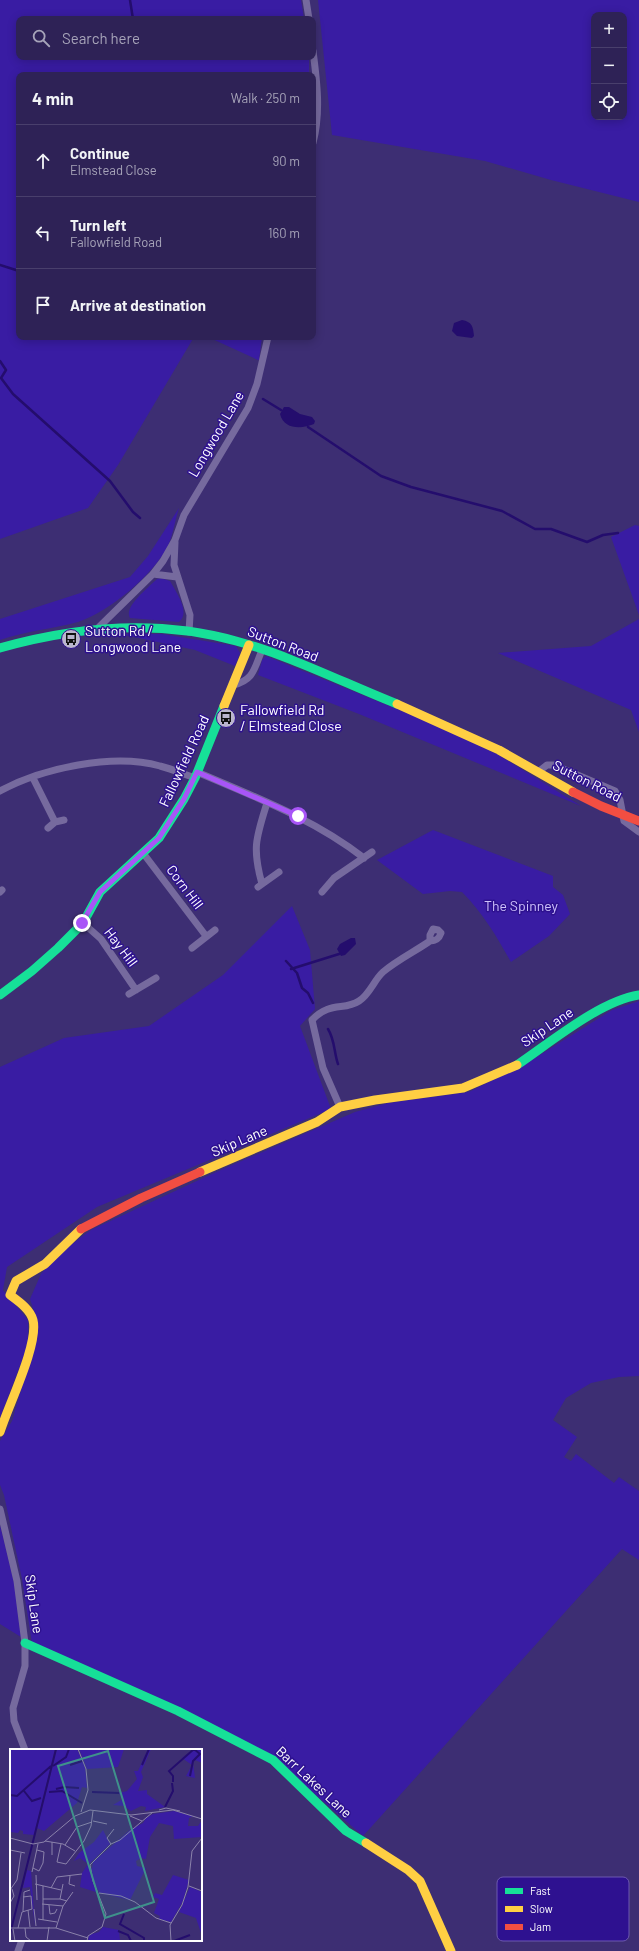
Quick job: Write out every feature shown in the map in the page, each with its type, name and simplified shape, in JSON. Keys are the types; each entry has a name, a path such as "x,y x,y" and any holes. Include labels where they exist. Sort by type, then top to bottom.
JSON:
{"street":[{"path":"306,0 308,16"},
{"path":"314,60 315,72"},
{"path":"316,82 318,102 316,132"},
{"name":"Longwood Lane","path":"99,627 153,574 175,540 184,515 248,408 257,384 267,340"},
{"name":"Longwood Lane","path":"175,540 174,565 190,615 189,632"},
{"path":"153,574 177,577"},
{"name":"Sutton Road","path":"0,648 45,636 99,627 154,628 189,632 249,645 459,731 500,750 589,800 639,821"},
{"name":"Fallowfield Road","path":"0,995 32,971 58,948 82,923 100,892 159,838 184,799 196,775 249,645"},
{"path":"233,685 243,683 252,676 262,650"},
{"path":"0,791 56,768 86,764 122,762 159,766 196,775 298,816 324,831 364,858"},
{"name":"Sutton Road","path":"538,772 547,765 554,765 615,791 620,800 624,815"},
{"path":"33,778 55,822"},
{"path":"267,803 256,839 256,863 260,886 279,872"},
{"path":"624,815 624,820 639,832"},
{"path":"48,828 55,822 64,820"},
{"path":"322,892 334,878 372,852"},
{"name":"Corn Hill","path":"143,853 206,936"},
{"name":"Hay Hill","path":"82,923 101,939 136,990"},
{"path":"192,948 216,930"},
{"path":"340,1107 323,1068 312,1020 325,1010 358,1002 382,973 406,955 430,941"},
{"path":"129,994 156,978"},
{"name":"Skip Lane","path":"0,1432 31,1346 33,1320 20,1302 10,1295 16,1280 45,1264 82,1228 141,1198 318,1122 340,1107 375,1100 463,1088 517,1065 592,1014 625,997 639,995"},
{"name":"Skip Lane","path":"0,1509 17,1581 25,1643 25,1666 13,1708 14,1721 25,1749"},
{"name":"Barr Lakes Lane","path":"25,1643 178,1711 273,1760 346,1831 408,1870 420,1881 451,1951"},
{"path":"18,1951 22,1941"}],"green space":[{"path":"0,0 301,0 304,16 16,16 16,60 309,60 309,72 16,72 16,340 192,340 118,465 88,508 0,539"},
{"path":"318,0 639,0 639,202 551,180 485,161 332,135"},
{"path":"215,340 262,340 258,360"},
{"path":"179,508 170,542 161,557 141,580 116,601 103,610 78,622 19,634 0,640 0,619 130,577 148,556"},
{"path":"635,525 639,526 639,615 611,537"},
{"path":"161,578 170,581 179,596 184,613 179,622 130,618 130,608 133,603 157,579"},
{"path":"639,619 639,732 631,710 498,653 591,646"},
{"path":"120,634 162,634 236,646 240,653 235,666 195,650"},
{"path":"266,656 424,720 497,754 581,806 359,714 258,675 262,660"},
{"name":"The Spinney","path":"433,830 553,876 553,887 563,895 570,914 549,936 511,962 495,934 470,900 462,892 450,891 423,894 377,860"},
{"path":"292,906 310,950 315,1009 300,1026 331,1109 97,1207 7,1267 3,1290 28,1320 28,1345 0,1418 0,1067 64,1038 149,1026 223,975"},
{"path":"639,1001 639,1376 619,1377 591,1383 566,1398 553,1420 577,1437 564,1457 571,1461 576,1454 614,1483 619,1477 639,1491 639,1560 622,1549 363,1836 302,1783 244,1741 153,1695 32,1643 22,1579 4,1495 0,1485 0,1441 12,1421 33,1349 37,1320 30,1299 41,1274 57,1255 91,1230 214,1173 355,1112 388,1103 469,1092 527,1063 612,1010"},
{"path":"0,1525 14,1582 21,1637 0,1624"}],"shaded area":[{"path":"462,320 471,325 474,336 472,338 457,336 452,331 454,323"},
{"path":"284,407 289,407 300,414 312,417 315,421 314,424 304,427 289,426 282,419 280,414"},
{"path":"351,938 355,938 356,944 345,955 341,956 337,949 340,944"}],"waterway":[{"path":"130,0 133,16"},
{"path":"0,265 16,270"},
{"path":"0,361 6,370 1,378 13,394 110,481 133,512 140,518"},
{"path":"263,399 281,410"},
{"path":"308,427 381,476 411,487 502,511 535,529 551,529 587,542 603,535 618,533"},
{"path":"291,969 339,954"},
{"path":"286,961 297,973 302,988 308,993 313,1003"},
{"path":"328,1029 332,1038 338,1064"}],"traffic: fast":[{"path":"0,648 29,640 88,630 147,628 206,634 236,641 277,654 397,704"},
{"path":"0,995 32,971 58,948 83,923 100,892 159,838 184,799 195,778 224,706"},
{"path":"517,1065 560,1034 592,1014 608,1005 639,995"},
{"path":"25,1643 178,1711 273,1760 346,1831 366,1843"}],"traffic: slow":[{"path":"224,706 249,645"},
{"path":"397,704 499,750 573,792"},
{"path":"200,1172 317,1122 340,1107 375,1100 463,1088 517,1065"},
{"path":"0,1432 22,1375 32,1344 34,1331 33,1320 29,1312 10,1295 16,1281 45,1264 81,1229"},
{"path":"366,1843 408,1870 420,1881 451,1951"}],"traffic: jam":[{"path":"573,792 601,806 639,821"},
{"path":"81,1229 141,1198 200,1172"}],"place":[{"name":"Sutton Rd / Longwood Lane","path":"71,639"},
{"name":"Fallowfield Rd / Elmstead Close","path":"226,718"}],"route":[{"path":"82,923 100,892 159,838 184,799 197,772 298,816"}]}
